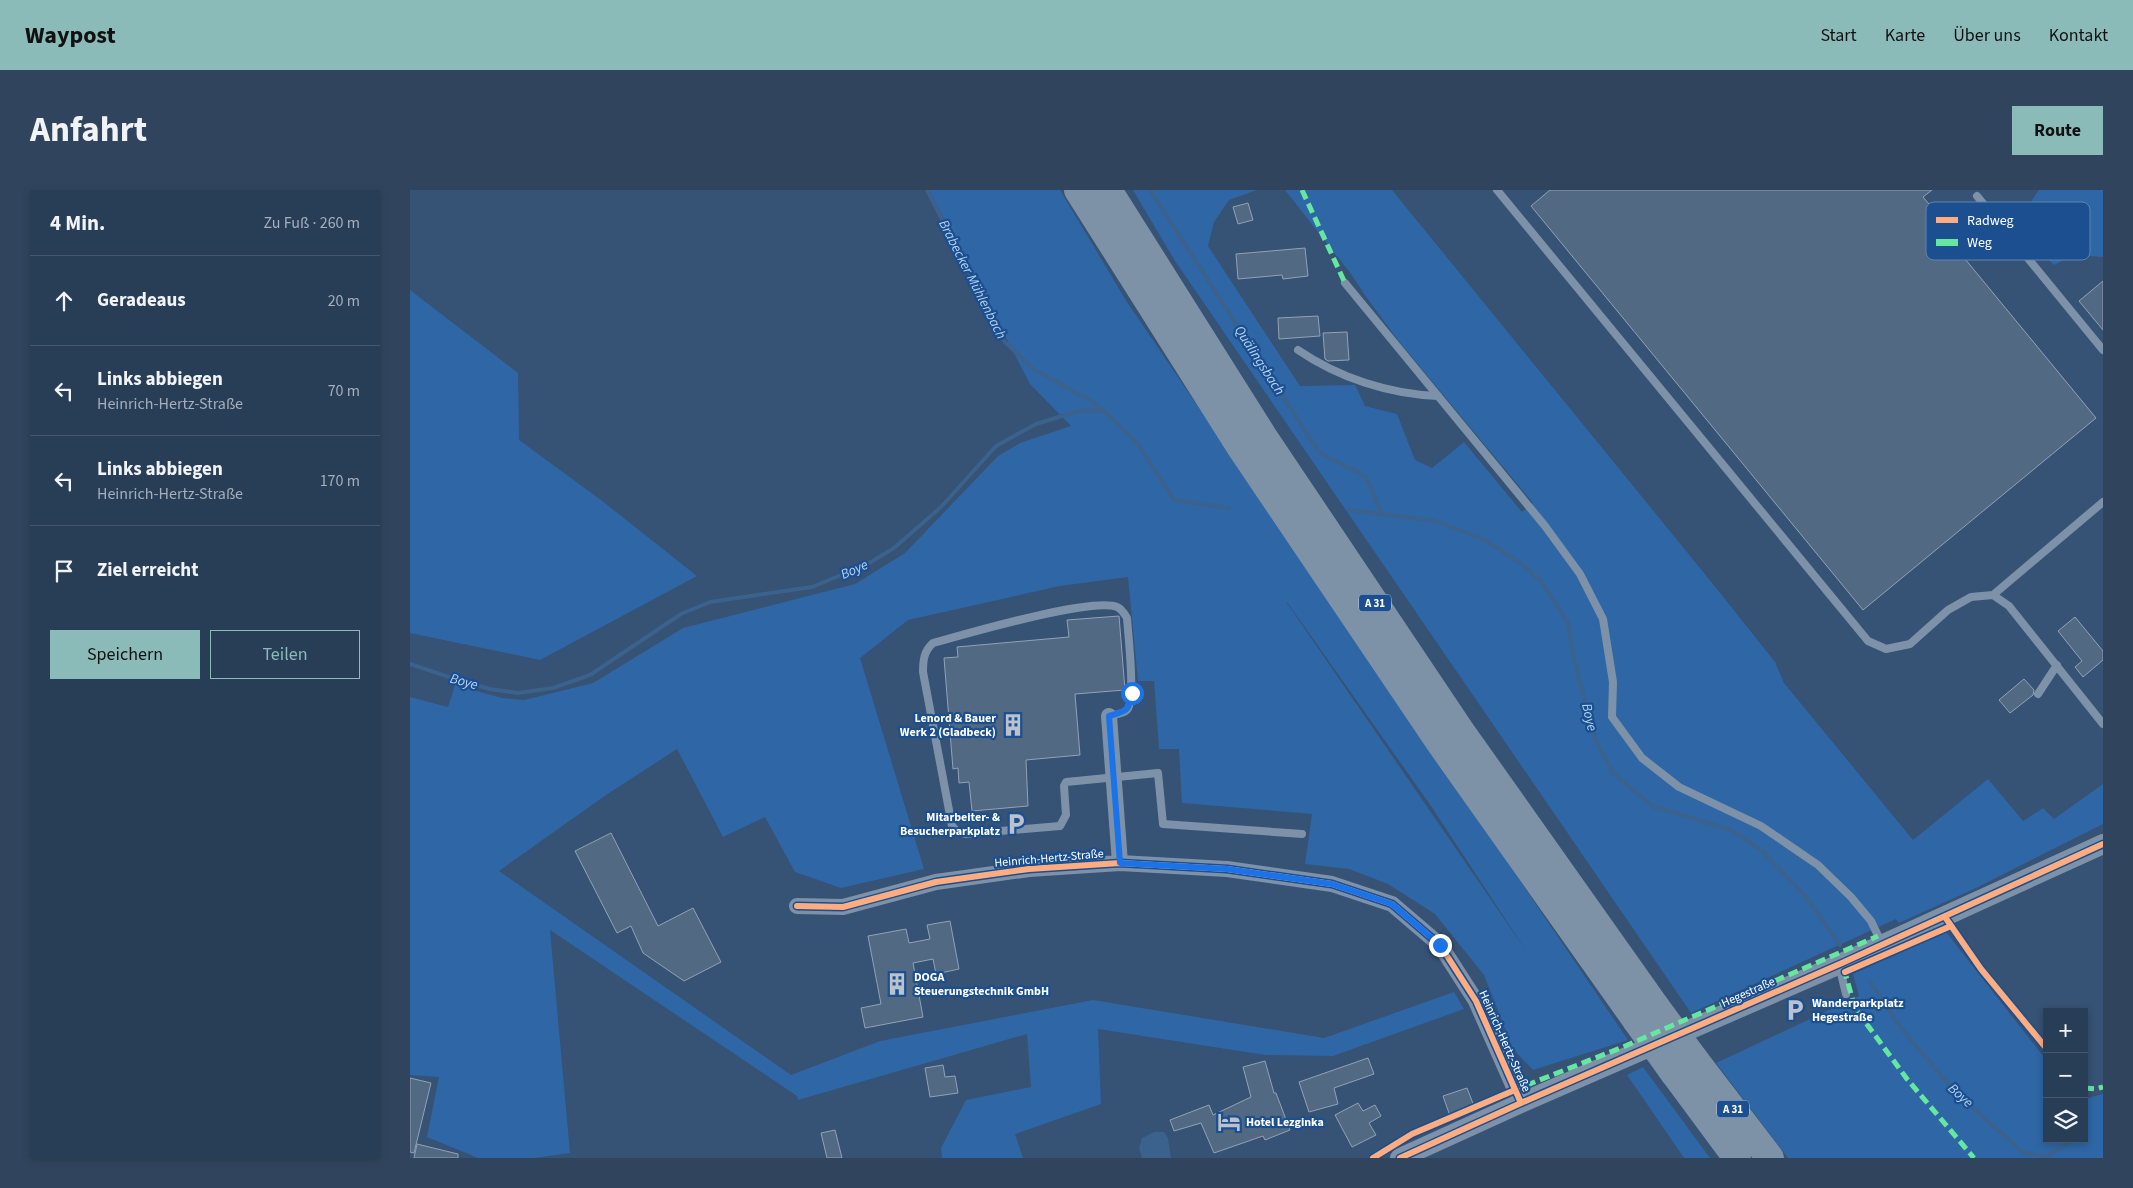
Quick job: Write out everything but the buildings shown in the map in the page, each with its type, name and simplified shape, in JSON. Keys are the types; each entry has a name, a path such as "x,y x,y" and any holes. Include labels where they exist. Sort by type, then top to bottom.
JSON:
{"highway":[{"name":"A 31","path":"1078,190 1241,448 1440,743 1685,1067 1737,1158"},
{"name":"A 31","path":"1108,190 1263,436 1460,730 1646,1014"},
{"name":"A 31","path":"1685,1067 1770,1158"}],"street":[{"name":"Heinrich-Hertz-Straße","path":"1109,716 1120,863"},
{"name":"Hegestraße","path":"1400,1158 1521,1103 1839,965 2103,844"},
{"name":"Heinrich-Hertz-Straße","path":"797,906 842,907 936,882 1029,869 1120,863 1227,869 1332,884 1392,904 1440,945 1476,1000 1521,1103"}],"lane":[{"path":"1497,190 1868,640 1886,649 1910,644 1948,610 1972,598 1993,595 2103,502"},
{"path":"1977,196 1982,202"},
{"path":"2029,260 2103,350"},
{"path":"1345,284 1545,526 1580,574 1603,619 1613,682 1612,717 1642,758 1679,787 1761,826 1818,865 1852,897 1871,921 1882,944"},
{"path":"1298,350 1322,366 1381,388 1438,396"},
{"path":"1993,595 2009,606 2103,724"},
{"path":"1109,716 1126,711 1130,706 1132,693 1127,618 1122,610 1116,606 1106,605 1063,610 933,643 927,648 923,660 923,672 952,826 958,832 964,834 1060,826 1066,815 1064,786 1066,782 1158,773 1163,824 1302,834"},
{"path":"2038,694 2057,665"},
{"path":"1839,965 1846,994"}],"shaded area":[{"path":"929,190 1060,190 1127,302 1628,1040 1533,1070 1513,1049 1484,975 1435,914 1388,884 1349,869 1305,864 1312,814 1182,803 1179,749 1159,749 1154,681 1138,681 1128,577 1060,586 908,620 860,658 924,869 841,888 795,872 765,817 723,837 677,749 606,795 499,871 791,1075 880,1041 1093,1000 1324,1038 1454,992 1464,1009 1333,1056 1265,1055 1098,1029 1101,1104 1015,1134 1023,1158 942,1158 941,1148 966,1100 1031,1087 1027,1034 798,1100 797,1096 550,930 570,1153 535,1158 478,1158 427,1137 439,1077 410,1075 410,697 448,707 455,685 502,698 524,700 593,683 683,628 855,584 905,553 998,456 1020,443 1071,426 1030,384","holes":["1287,602 1431,806 1527,952"]},
{"path":"1133,190 1257,190 1229,200 1214,222 1208,246 1300,386 1355,385 1365,406 1397,414 1415,460 1432,468 1464,442 1522,512 1533,503 1397,339 1351,274 1285,190 1392,190 1713,584 1775,662 1784,683 1913,840 1988,779 2023,821 2043,808 2054,819 2103,784 2103,824 1976,888 1899,923 1896,919 1691,1013 1175,261"},
{"path":"2039,190 2103,190 2103,257 2090,256 2090,202 2031,202"},
{"path":"2049,260 2064,260 2054,265"},
{"path":"410,290 518,373 519,440 601,500 697,576 540,660 410,633"},
{"path":"1946,932 2043,1056 2043,1143 2088,1143 2088,1098 2103,1094 2103,1158 1788,1158 1716,1063 1859,996 1853,974"},
{"path":"1643,1067 1710,1158 1684,1158 1627,1075"},
{"path":"1154,1132 1164,1132 1168,1138 1171,1158 1142,1158 1139,1148 1142,1138"}],"waterway":[{"name":"Brabecker Mühlenbach","path":"927,190 1004,341 1033,369 1093,402 1103,410"},
{"name":"Quälingsbach","path":"1150,190 1321,454 1367,479 1382,514"},
{"name":"Boye","path":"410,664 490,689 518,693 553,688 590,675 681,614 710,602 812,587 866,565 894,548 941,507 996,446 1036,424 1078,411 1103,410 1138,444 1174,500 1229,508"},
{"name":"Boye","path":"1349,510 1435,521 1483,539 1522,564 1541,581 1568,623 1575,664 1595,739 1613,773 1652,806 1731,830 1761,850 1804,894 1840,945"},
{"name":"Boye","path":"1871,983 1901,1028 1942,1077 1987,1121 2024,1153 2045,1157 2069,1143"}],"marked path":[{"path":"1302,190 1345,283"},
{"path":"1512,1091 1623,1047 1878,936"},
{"path":"1844,969 1855,1008 1907,1079 1974,1158"},
{"path":"2088,1088 2103,1087"}],"cycle path":[{"path":"1400,1158 1842,963 2103,844"},
{"path":"797,906 843,907 936,882 1029,869 1120,863 1227,869 1332,884 1392,904 1440,945 1476,1001 1521,1103"},
{"path":"1945,917 1981,969 2043,1044"},
{"path":"1845,972 1951,926"},
{"path":"1373,1158 1412,1134 1515,1090"}],"place":[{"name":"Lenord & Bauer Werk 2 (Gladbeck)","path":"1013,725"},
{"name":"Mitarbeiter- & Besucherparkplatz","path":"1016,824"},
{"name":"DOGA Steuerungstechnik GmbH","path":"897,984"},
{"name":"Wanderparkplatz Hegestraße","path":"1795,1010"},
{"name":"Hotel Lezginka","path":"1229,1122"}],"route":[{"path":"1132,693 1130,706 1126,711 1109,716 1120,863 1227,869 1332,884 1392,904 1440,945"}]}
